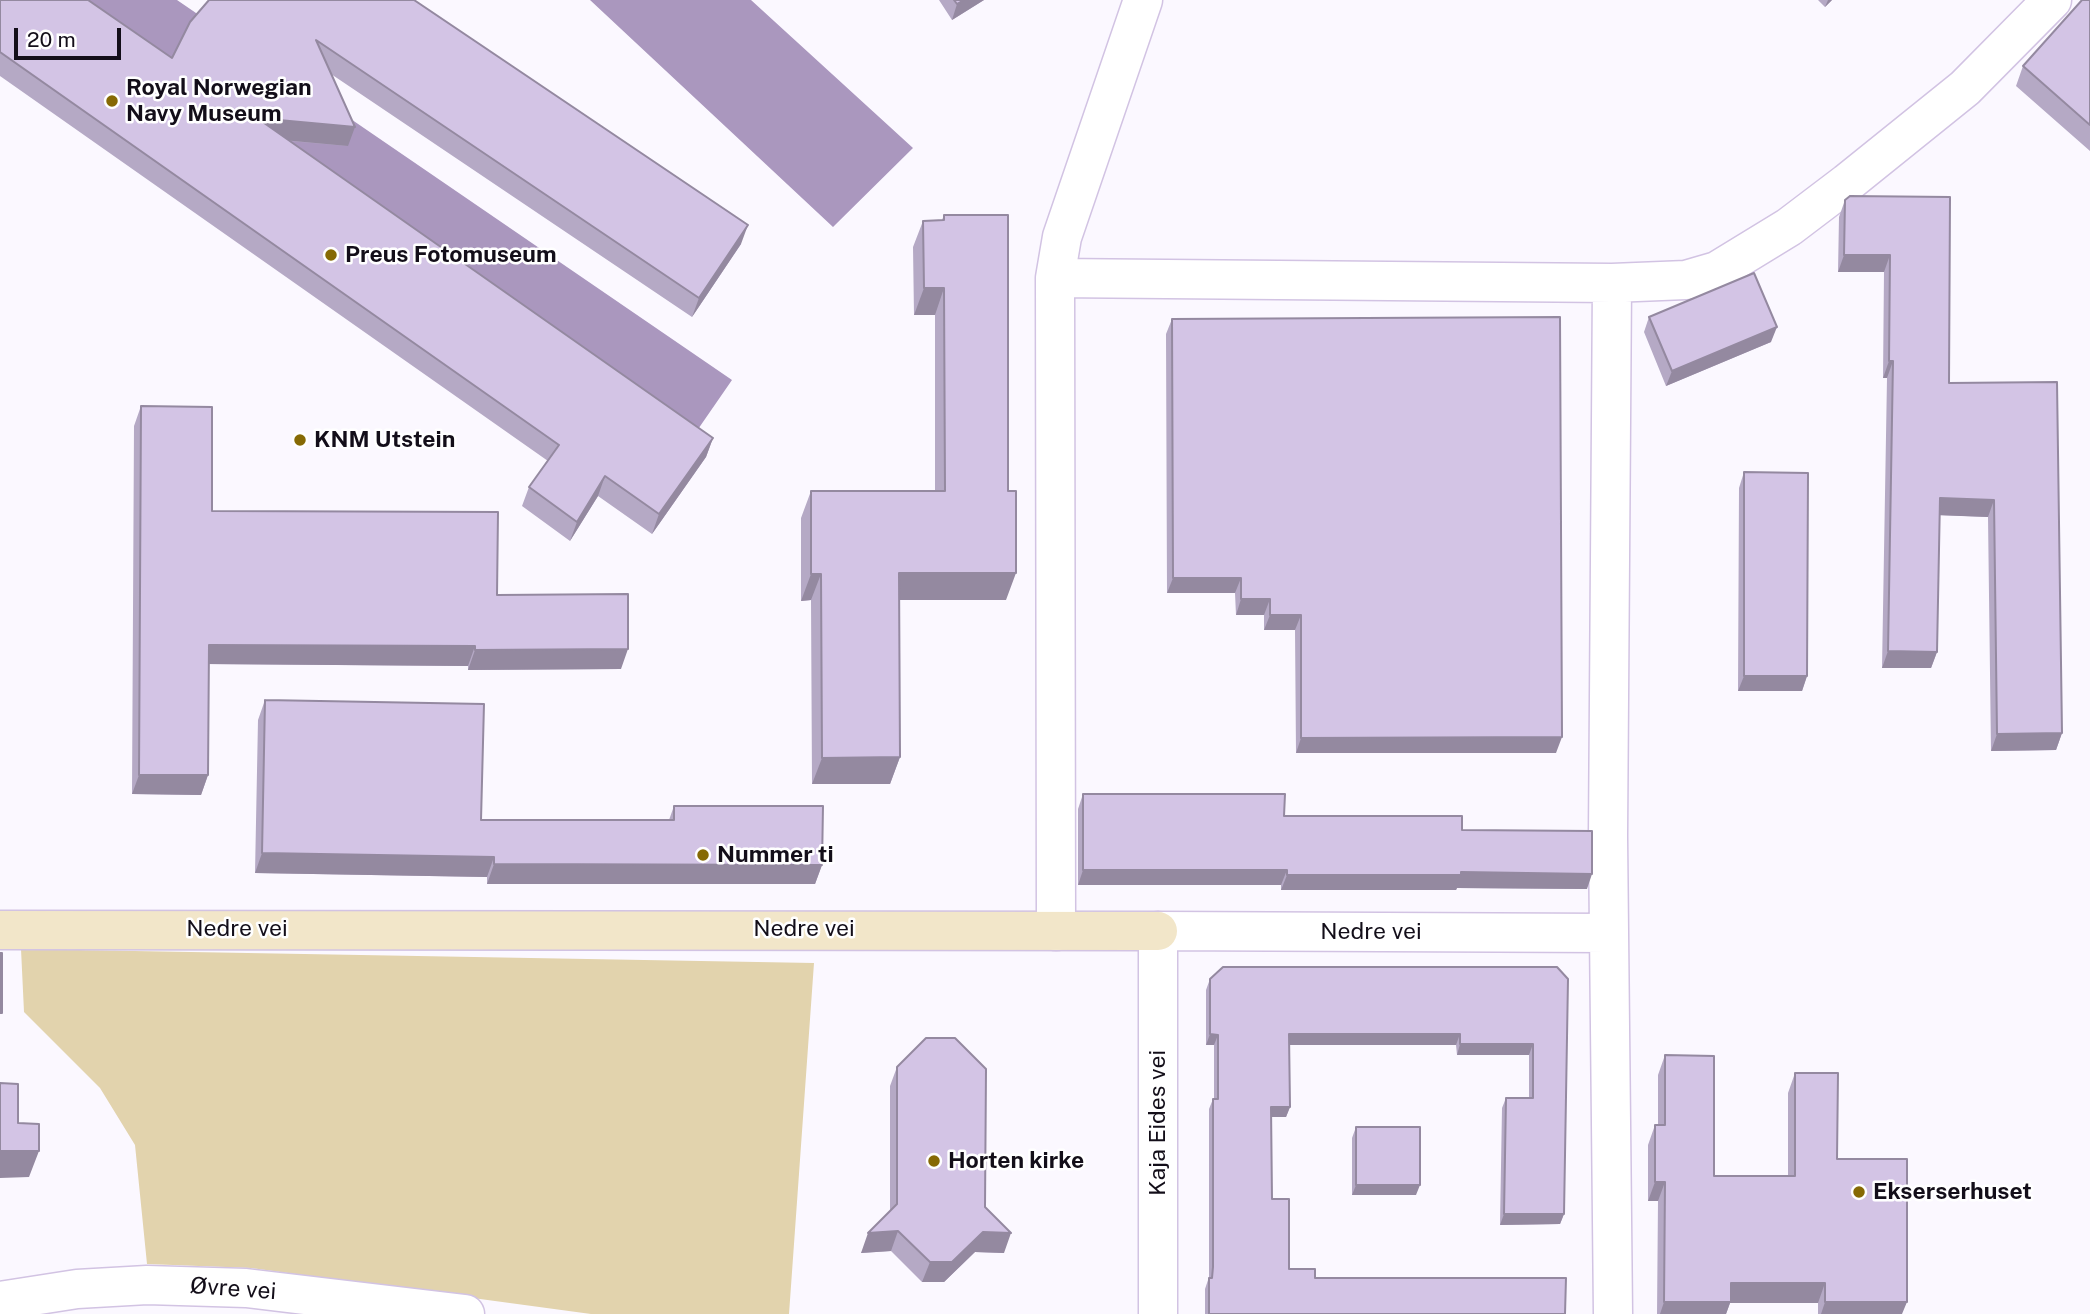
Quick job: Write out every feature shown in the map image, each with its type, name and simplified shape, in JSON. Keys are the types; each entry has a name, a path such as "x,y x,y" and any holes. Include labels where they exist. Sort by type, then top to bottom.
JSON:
{"main road":[{"name":"Nedre vei","path":"0,930 1158,931"}],"street":[{"path":"1056,930 1055,278 1062,237 1143,0"},
{"path":"1055,278 1612,283 1686,280 1717,271 1789,227 1965,88 2052,0"},
{"path":"1612,283 1608,933 1613,1314"},
{"name":"Nedre vei","path":"1158,931 1608,933"},
{"name":"Kaja Eides vei","path":"1158,931 1158,1314"},
{"name":"Øvre vei","path":"0,1301 77,1289 147,1285 246,1288 465,1314"}],"shaded area":[{"path":"82,0 177,0 732,380 694,435"},
{"path":"590,0 751,0 913,148 833,227"},
{"path":"21,949 814,963 789,1314 591,1314 251,1268 147,1264 135,1145 100,1088 24,1012"}],"building":[{"path":"0,0 88,0 172,58 190,22 209,0 414,0 748,225 699,298 316,40 355,127 257,118 713,438 659,514 605,476 577,522 529,487 559,445 0,52"},
{"path":"2082,0 2090,0 2090,125 2023,66"},
{"path":"1850,196 1950,197 1949,383 2057,382 2062,733 1997,734 1994,500 1940,498 1937,652 1888,651 1893,361 1889,361 1890,255 1844,255 1845,200"},
{"path":"944,215 1008,215 1008,491 1016,491 1016,573 899,573 900,757 822,758 821,574 811,574 811,491 945,491 944,288 924,288 923,221 944,220"},
{"path":"1754,273 1777,327 1672,371 1649,317"},
{"path":"1560,317 1562,737 1301,738 1301,615 1270,615 1270,599 1241,599 1241,578 1173,578 1172,319"},
{"path":"141,406 212,407 212,511 498,512 497,595 628,594 628,649 475,650 475,646 209,645 208,775 139,775"},
{"path":"1744,472 1808,473 1807,676 1744,676"},
{"path":"265,700 484,704 481,820 674,820 674,806 823,806 822,865 494,864 494,857 262,853"},
{"path":"1083,794 1285,794 1284,816 1462,816 1462,830 1592,831 1592,874 1461,872 1461,875 1287,875 1287,870 1083,870"},
{"path":"2,953 2,1013 0,1013"},
{"path":"1223,967 1557,967 1568,979 1564,1214 1504,1214 1506,1098 1533,1098 1533,1044 1460,1044 1460,1034 1289,1034 1290,1107 1271,1107 1272,1199 1289,1199 1289,1269 1315,1269 1315,1278 1566,1278 1565,1314 1209,1314 1209,1278 1212,1278 1213,1267 1213,1099 1218,1099 1218,1035 1210,1034 1210,979"},
{"name":"Horten kirke","path":"926,1038 955,1038 986,1069 985,1207 1011,1233 983,1232 952,1262 930,1262 898,1231 868,1233 897,1204 897,1067"},
{"name":"Ekserserhuset","path":"1665,1055 1714,1056 1714,1176 1795,1176 1795,1073 1838,1073 1837,1159 1907,1159 1907,1302 1825,1302 1825,1283 1731,1283 1731,1302 1664,1302 1665,1182 1655,1182 1655,1125 1665,1125"},
{"path":"0,1083 18,1084 18,1123 39,1124 39,1151 0,1151"},
{"path":"1356,1127 1420,1127 1420,1185 1356,1185"}],"place":[{"name":"Royal Norwegian Navy Museum","path":"112,101"},
{"name":"Preus Fotomuseum","path":"331,255"},
{"name":"KNM Utstein","path":"300,440"},
{"name":"Nummer ti","path":"703,855"},
{"name":"Horten kirke","path":"934,1161"},
{"name":"Ekserserhuset","path":"1859,1192"}]}
